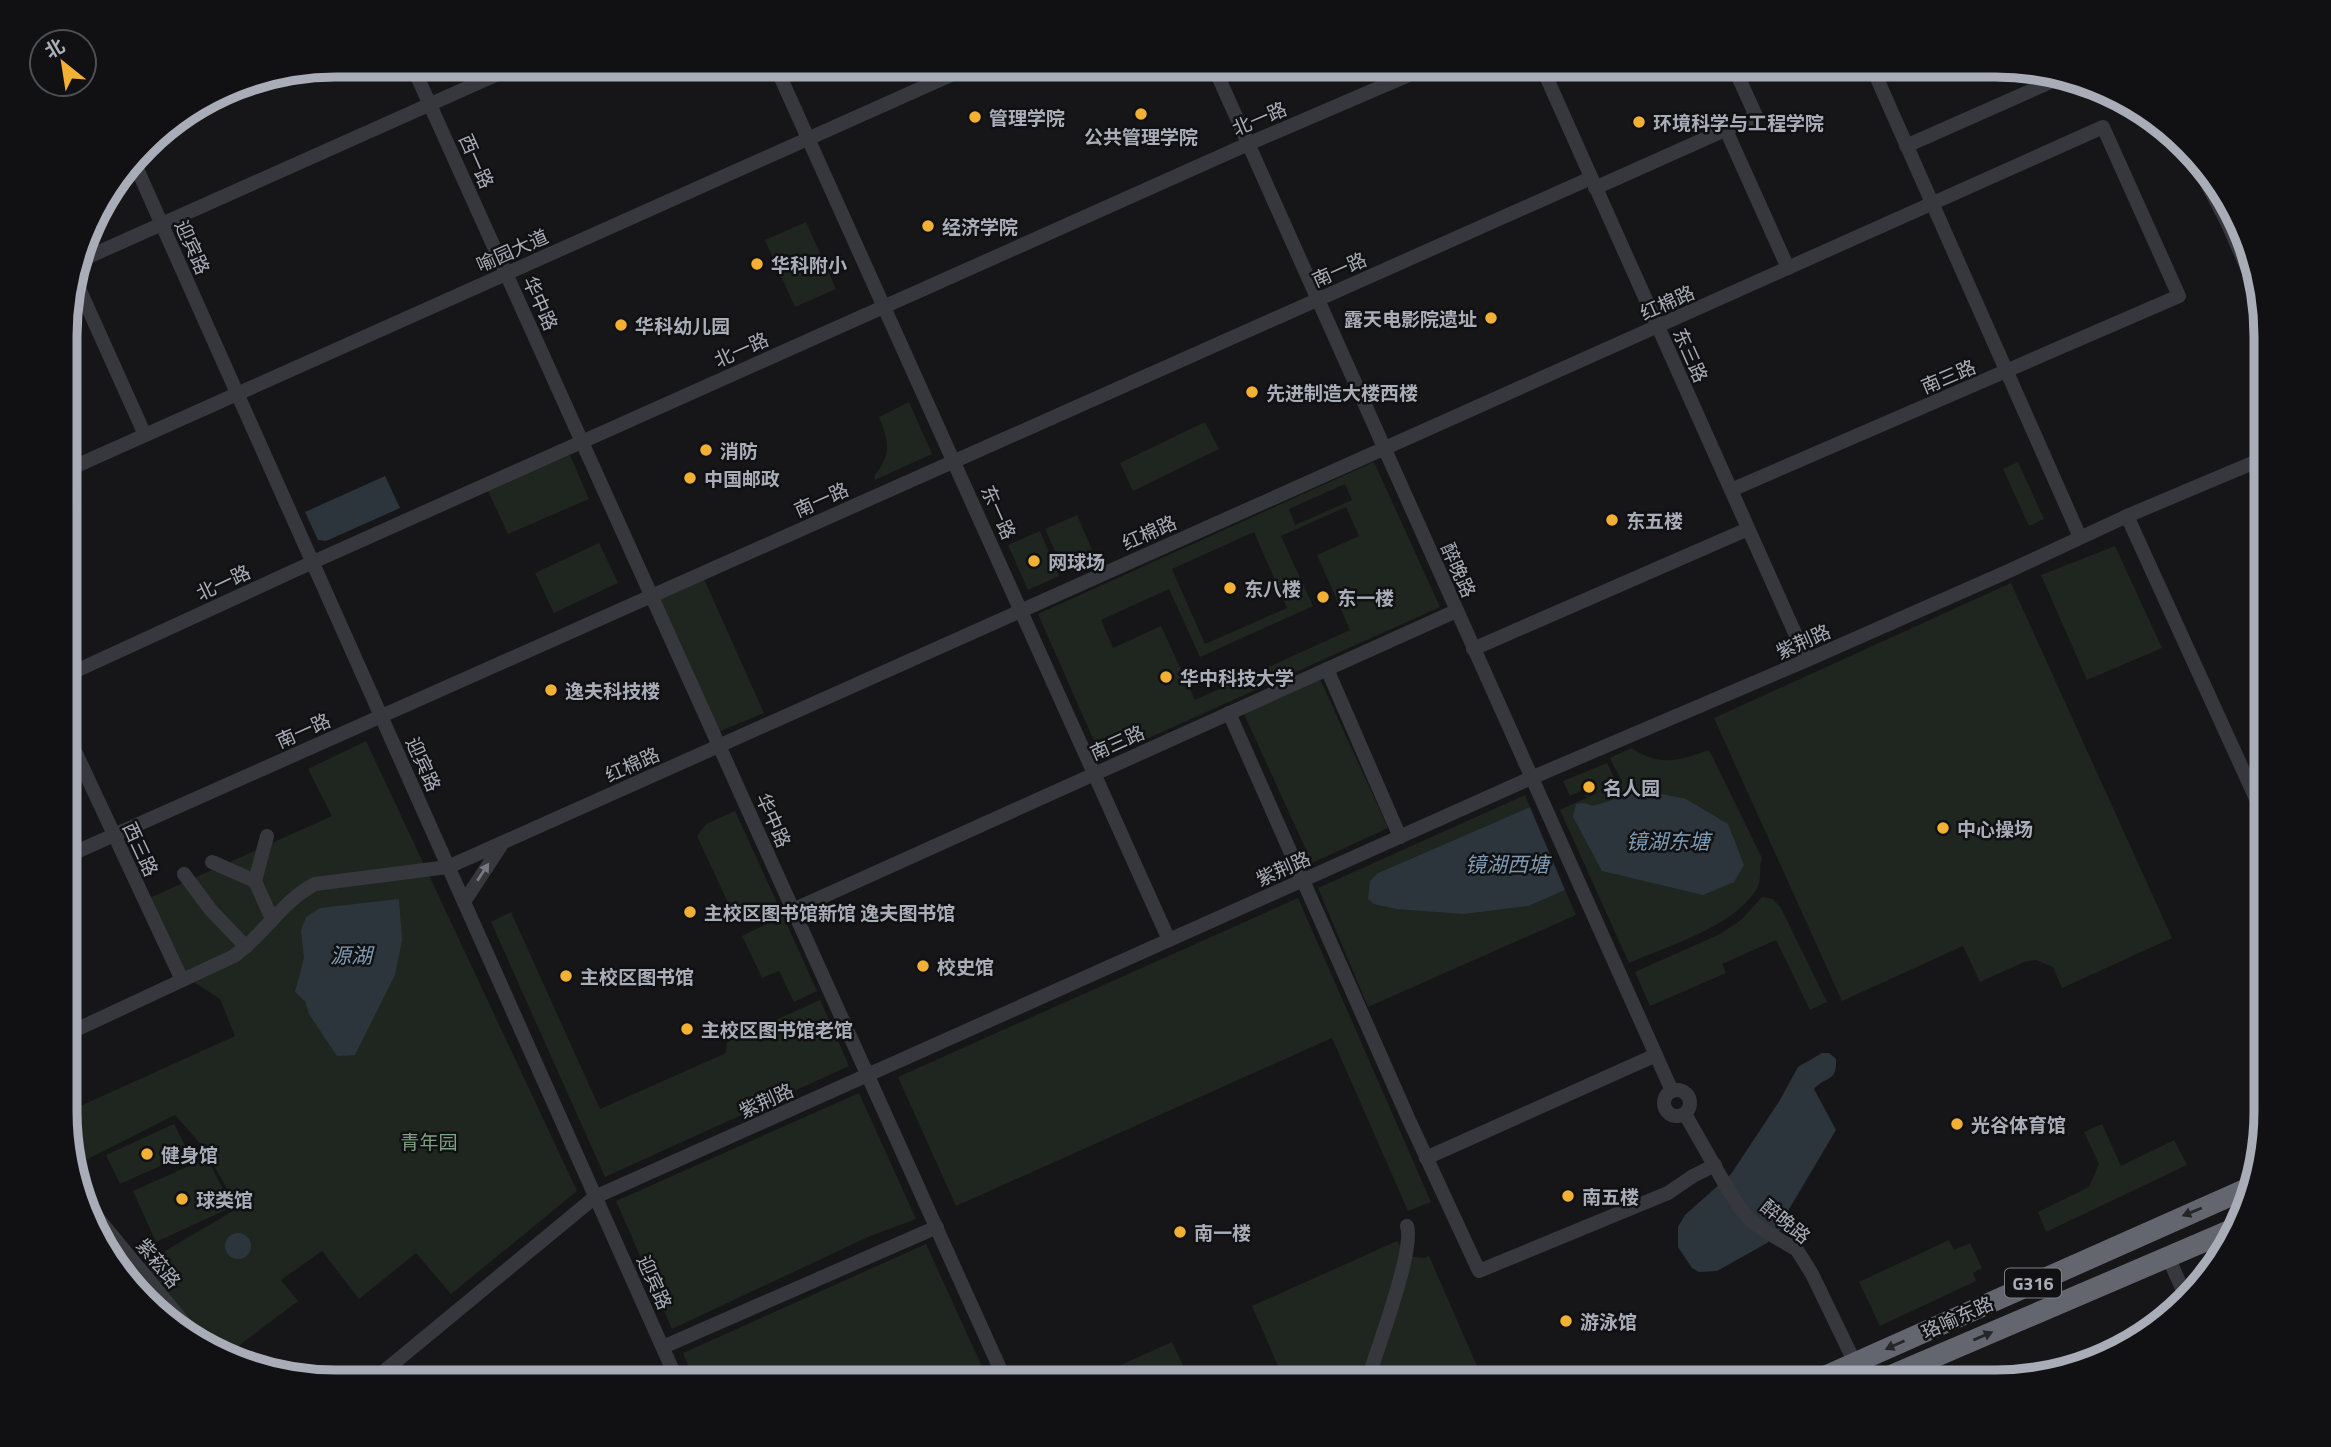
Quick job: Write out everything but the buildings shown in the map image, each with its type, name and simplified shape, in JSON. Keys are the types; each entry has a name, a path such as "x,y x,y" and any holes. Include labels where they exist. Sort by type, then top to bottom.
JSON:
{"highway":[{"name":"珞喻东路","path":"1839,1370 2241,1191"},
{"name":"珞喻东路","path":"1904,1370 2223,1233"}],"street":[{"name":"西一路","path":"418,77 506,274"},
{"path":"90,256 491,77"},
{"name":"东一路","path":"780,77 1169,940"},
{"name":"喻园大道","path":"77,466 946,77"},
{"name":"醉晚路","path":"1218,77 1672,1091 1666,1097 1665,1109 1674,1116 1685,1114 1726,1186 1751,1221 1797,1250 1812,1274 1855,1363"},
{"name":"北一路","path":"77,670 884,306 1404,77"},
{"name":"东三路","path":"1546,77 1807,660"},
{"name":"南一路","path":"77,852 1317,300 1593,183 1726,130 1756,116 1738,77"},
{"path":"1876,77 2080,537"},
{"path":"1906,146 2049,83"},
{"name":"红棉路","path":"77,1029 234,956 300,892 315,884 448,867 2103,127 2179,296"},
{"path":"1726,130 1788,268"},
{"name":"迎宾路","path":"137,169 673,1370"},
{"path":"2218,204 2239,249"},
{"name":"华中路","path":"506,274 1001,1370"},
{"path":"81,292 145,435"},
{"name":"南三路","path":"1731,490 2179,296"},
{"name":"紫荆路","path":"387,1370 596,1197 1531,778 1807,660 2127,516 2254,462"},
{"path":"2127,516 2254,794"},
{"path":"1473,649 1748,529"},
{"name":"南三路","path":"793,910 1456,611"},
{"path":"1327,669 1400,837"},
{"path":"1229,713 1426,1158 1479,1271 1668,1194 1714,1165"},
{"name":"西三路","path":"77,755 182,980"},
{"path":"267,836 255,881 272,919"},
{"path":"464,902 503,843"},
{"path":"212,862 255,881"},
{"path":"184,874 210,909 246,947"},
{"path":"1426,1158 1656,1055"},
{"name":"紫菘路","path":"104,1225 180,1318"},
{"path":"1371,1370 1407,1255 1407,1226"},
{"path":"663,1347 937,1227"},
{"path":"2168,1257 2183,1289"}],"green space":[{"path":"806,222 836,289 795,307 765,240"},
{"path":"909,402 932,454 875,480 874,476 884,461 887,448 879,417"},
{"path":"1205,422 1219,449 1133,491 1120,463"},
{"path":"570,455 589,499 508,534 488,491"},
{"path":"1374,462 1440,607 1102,759 1038,614","holes":["1345,484 1352,500 1295,525 1289,509","1346,507 1359,536 1317,555 1350,630 1195,700 1161,626 1113,648 1101,620 1169,589 1200,657 1313,606 1281,536","1254,532 1287,608 1205,644 1172,569"]},
{"path":"2018,462 2044,519 2029,526 2003,469"},
{"name":"网球场","path":"1077,515 1096,559 1065,573 1045,529"},
{"name":"网球场","path":"1040,531 1059,576 1028,590 1008,545"},
{"path":"599,543 618,583 554,613 535,573"},
{"path":"2115,546 2162,648 2087,680 2041,575"},
{"path":"704,579 764,713 718,732 658,599"},
{"name":"中心操场","path":"2011,583 2172,938 2062,988 2053,967 2036,960 2024,962 1980,982 1963,946 1842,1001 1714,718"},
{"path":"1320,679 1388,828 1312,863 1244,714"},
{"name":"青年园","path":"366,741 577,1191 451,1294 416,1253 359,1299 322,1251 281,1280 298,1301 234,1349 194,1327 143,1264 238,1208 204,1148 175,1115 82,1162 77,1107 235,1036 220,999 182,974 145,900 332,816 308,769"},
{"path":"1631,748 1661,760 1679,759 1709,750 1762,858 1759,882 1746,903 1699,934 1629,963 1560,810 1608,788 1586,797 1583,790 1570,796 1563,781 1607,763 1617,784 1622,782 1610,758"},
{"path":"1525,795 1530,807 1378,873 1504,908 1529,906 1565,890 1576,915 1368,1007 1318,888"},
{"path":"735,811 779,907 759,917 742,915 730,907 697,836 706,824"},
{"path":"1762,897 1773,899 1781,908 1827,1002 1810,1010 1776,940 1722,964 1726,973 1650,1006 1635,972 1720,934 1741,920"},
{"path":"1298,898 1431,1202 1408,1211 1332,1038 956,1206 898,1077"},
{"path":"511,912 600,1109 726,1053 727,1042 820,1000 849,1066 605,1177 491,922"},
{"path":"783,916 817,991 794,1002 779,971 762,978 742,936"},
{"path":"859,1093 916,1219 868,1237 672,1329 616,1201"},
{"name":"健身馆","path":"174,1124 189,1153 120,1184 106,1155"},
{"path":"2102,1124 2121,1166 2174,1140 2187,1165 2046,1232 2038,1212 2089,1187 2099,1164 2084,1132"},
{"name":"球类馆","path":"207,1158 232,1207 156,1242 133,1191"},
{"path":"1949,1240 1954,1250 1970,1243 1982,1268 1973,1273 1976,1281 1880,1326 1859,1282"},
{"path":"1397,1241 1407,1256 1429,1256 1479,1370 1280,1370 1252,1306"},
{"path":"926,1244 984,1370 690,1370 683,1353"},
{"path":"1172,1342 1185,1370 1110,1370"}],"water":[{"path":"385,476 400,508 326,541 318,540 305,512"},
{"name":"镜湖东塘","path":"1643,790 1686,799 1728,824 1744,865 1734,882 1703,895 1602,871 1573,817 1576,804 1593,806"},
{"name":"镜湖西塘","path":"1530,807 1565,890 1529,906 1463,914 1396,909 1374,904 1368,899 1370,881 1378,873"},
{"name":"源湖","path":"399,899 402,940 395,975 355,1055 337,1056 309,1014 305,1001 295,992 304,958 301,930 306,917 320,908"},
{"path":"1822,1053 1829,1053 1836,1059 1835,1072 1814,1089 1836,1130 1785,1216 1782,1228 1767,1243 1717,1271 1699,1272 1692,1268 1678,1247 1678,1227 1685,1215 1731,1174 1780,1100 1798,1067"},
{"path":"238,1233 247,1237 251,1246 247,1255 238,1259 229,1255 225,1246 229,1237"}],"place":[{"name":"公共管理学院","path":"1141,114"},
{"name":"管理学院","path":"975,117"},
{"name":"环境科学与工程学院","path":"1639,122"},
{"name":"经济学院","path":"928,226"},
{"name":"华科附小","path":"757,264"},
{"name":"露天电影院遗址","path":"1491,318"},
{"name":"华科幼儿园","path":"621,325"},
{"name":"先进制造大楼西楼","path":"1252,392"},
{"name":"消防","path":"706,450"},
{"name":"中国邮政","path":"690,478"},
{"name":"东五楼","path":"1612,520"},
{"name":"网球场","path":"1034,561"},
{"name":"东八楼","path":"1230,588"},
{"name":"东一楼","path":"1323,597"},
{"name":"华中科技大学","path":"1166,677"},
{"name":"逸夫科技楼","path":"551,690"},
{"name":"名人园","path":"1589,787"},
{"name":"中心操场","path":"1943,828"},
{"name":"主校区图书馆新馆 逸夫图书馆","path":"690,912"},
{"name":"校史馆","path":"923,966"},
{"name":"主校区图书馆","path":"566,976"},
{"name":"主校区图书馆老馆","path":"687,1029"},
{"name":"光谷体育馆","path":"1957,1124"},
{"name":"健身馆","path":"147,1154"},
{"name":"南五楼","path":"1568,1196"},
{"name":"球类馆","path":"182,1199"},
{"name":"南一楼","path":"1180,1232"},
{"name":"游泳馆","path":"1566,1321"}]}
